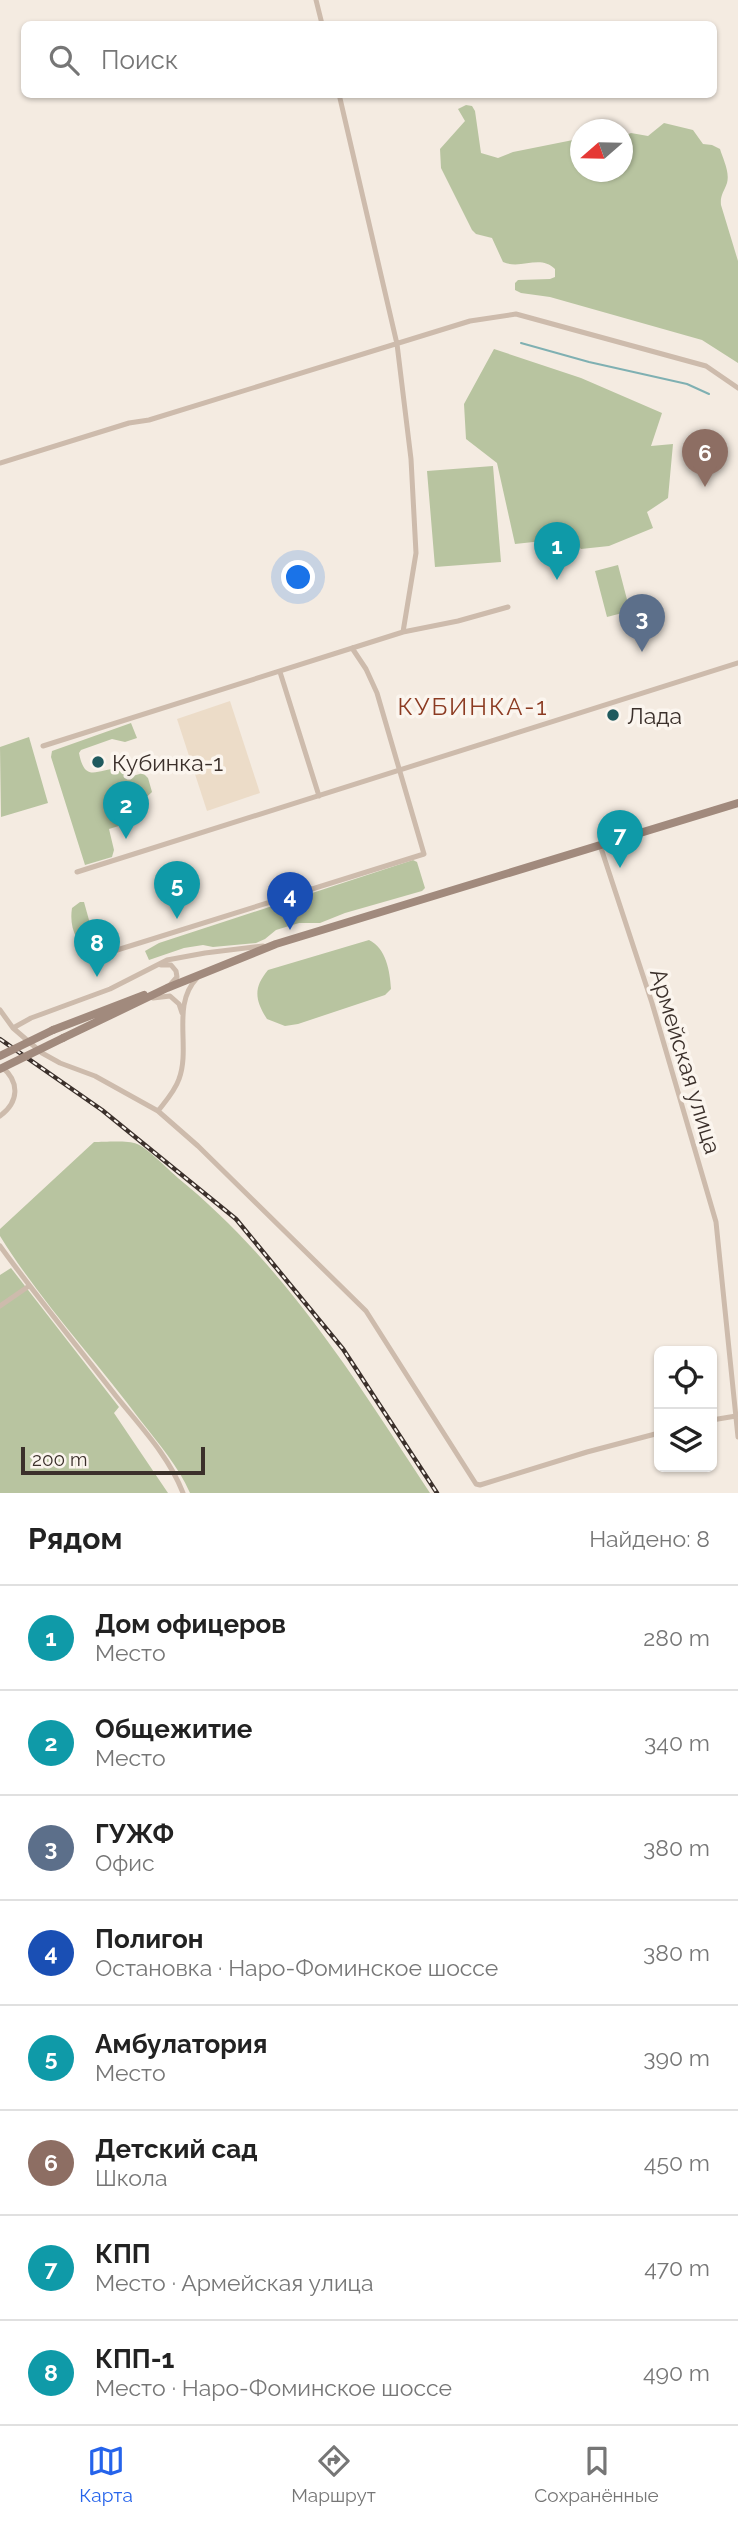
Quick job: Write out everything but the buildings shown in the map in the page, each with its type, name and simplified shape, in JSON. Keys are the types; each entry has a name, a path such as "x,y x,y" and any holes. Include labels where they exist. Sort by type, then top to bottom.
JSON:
{"main road":[{"path":"0,1056 107,1008 276,944 738,803"},
{"path":"0,1068 165,988"}],"street":[{"path":"316,0 321,21"},
{"path":"340,98 397,344 411,459 416,553 403,632"},
{"path":"0,463 470,321 516,314 706,366 738,388"},
{"path":"43,746 403,632 508,607"},
{"path":"101,955 424,854 377,693 352,648"},
{"path":"78,872 738,663"},
{"path":"280,672 319,796"},
{"name":"Армейская улица","path":"600,845 652,1003 716,1222 738,1437"},
{"path":"13,1028 31,1018 110,989 167,960 276,944"},
{"path":"154,967 166,964 174,967 177,977 165,988"},
{"path":"158,1111 180,1079 183,1019 189,988 204,972"},
{"path":"140,1002 170,996 179,1004 183,1019"},
{"path":"0,1010 13,1028 42,1053 94,1076 158,1111 198,1146 366,1311 474,1481 480,1485 654,1434"},
{"path":"0,1068 8,1073 16,1092 15,1102 0,1116"},
{"path":"0,1246 147,1434 176,1474 183,1493"},
{"path":"0,1306 29,1286"},
{"path":"717,1419 737,1415"}],"green space":[{"path":"466,105 472,106 481,153 498,158 513,152 570,141 570,182 633,182 633,133 648,136 664,123 693,130 703,144 720,149 728,179 721,205 738,261 738,363 702,340 550,297 515,290 518,280 550,279 555,277 555,269 537,262 503,262 492,238 476,234 472,230 441,168 440,149 465,121 458,109"},
{"path":"494,349 581,378 662,413 651,446 673,444 668,498 647,512 653,528 609,546 581,549 570,538 515,544 497,463 466,439 464,404"},
{"path":"493,466 501,562 435,567 427,471"},
{"path":"618,565 630,611 607,617 595,571"},
{"path":"131,723 137,738 125,742 112,739 81,750 79,753 82,763 88,772 119,768 129,777 143,773 148,778 152,792 139,803 138,820 109,829 114,850 112,857 85,865 51,757 52,751"},
{"path":"29,737 48,803 1,817 0,747"},
{"path":"413,860 417,862 425,888 422,891 320,923 299,923 276,930 256,943 184,948 149,960 145,951 159,943"},
{"path":"84,902 97,949 91,953 81,944 73,928 72,908"},
{"path":"369,940 379,948 388,968 391,989 385,995 298,1024 285,1026 267,1019 257,994 268,970"},
{"path":"94,1142 128,1142 141,1146 216,1212 252,1248 285,1286 346,1366 430,1493 190,1493 168,1456 51,1307 0,1236 0,1229"},
{"path":"11,1268 119,1407 114,1413 168,1493 0,1493 0,1275"}],"shaded area":[{"path":"230,701 260,793 207,811 177,719"}],"waterway":[{"path":"521,343 589,362 687,384 709,394"}],"railway":[{"path":"0,1039 102,1110 236,1219 343,1349 437,1493"}],"place":[{"name":"Детский сад","path":"705,487"},
{"name":"Дом офицеров","path":"557,580"},
{"name":"ГУЖФ","path":"642,652"},
{"name":"Лада","path":"613,715"},
{"name":"Кубинка-1","path":"98,762"},
{"name":"Общежитие","path":"126,839"},
{"name":"КПП","path":"620,868"},
{"name":"Амбулатория","path":"177,919"},
{"name":"Полигон","path":"290,930"},
{"name":"КПП-1","path":"97,977"}],"district":[{"name":"КУБИНКА-1","path":"473,706"}]}
